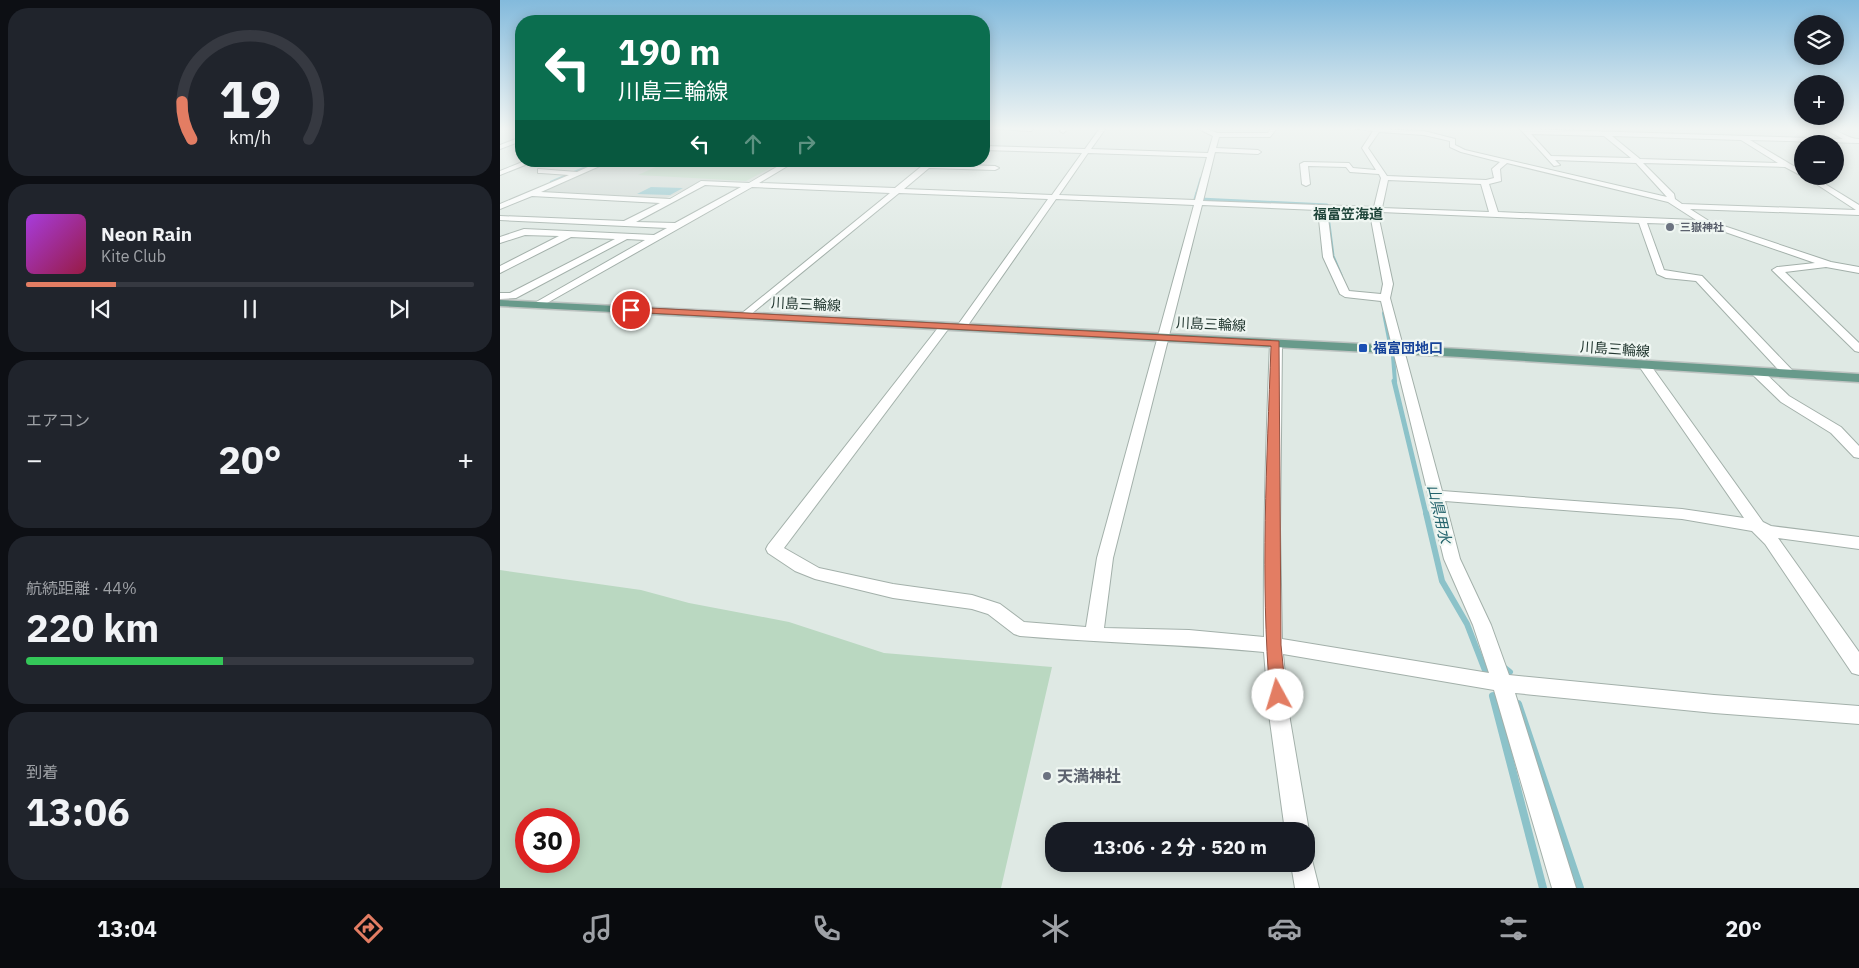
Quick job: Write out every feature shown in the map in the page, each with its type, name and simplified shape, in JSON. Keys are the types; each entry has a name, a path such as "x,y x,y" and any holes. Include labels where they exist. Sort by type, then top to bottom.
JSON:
{"main road":[{"name":"川島三輪線","path":"500,303 1162,336 1859,378"}],"street":[{"path":"500,207 588,169"},
{"path":"536,305 778,169"},
{"path":"745,316 923,169"},
{"path":"962,326 1074,169"},
{"path":"1094,635 1104,558 1208,169"},
{"path":"1305,169 1306,184"},
{"path":"1350,169 1383,175 1486,182 1498,179 1496,169"},
{"path":"1379,169 1383,175 1375,219 1388,284 1385,298 1398,350 1452,559 1482,625 1502,683 1564,888"},
{"path":"1542,169 1671,200 1706,222 1829,265 1859,270"},
{"path":"1561,169 1564,172 1562,174"},
{"path":"1644,169 1671,196 1671,200"},
{"path":"541,171 580,173"},
{"path":"1486,182 1488,198 1494,214"},
{"path":"626,224 704,183 1706,222"},
{"path":"1821,185 1859,209"},
{"path":"531,194 671,201"},
{"path":"1322,206 1328,257 1345,294 1385,298"},
{"path":"1681,206 1859,213"},
{"path":"500,218 678,226"},
{"path":"1642,220 1660,272 1666,275 1699,278 1789,374"},
{"path":"500,240 524,232 655,238"},
{"path":"500,270 571,234"},
{"path":"500,296 512,296 626,237"},
{"path":"1829,265 1777,270 1859,350"},
{"path":"945,326 774,549 801,567 815,573 893,591 972,602 994,609 1020,629 1094,635 1189,637 1273,645 1502,683 1714,704 1859,715"},
{"path":"1276,343 1272,509 1273,645 1280,712 1296,822"},
{"path":"1645,366 1756,526 1771,540 1859,667"},
{"path":"1757,372 1785,399 1836,430 1859,454"},
{"path":"1436,495 1682,514 1756,526 1769,531 1859,543"},
{"path":"1304,872 1307,888"}],"shaded area":[{"path":"590,169 773,169 746,183 703,182 664,199 537,192"}],"green space":[{"path":"650,169 768,169 746,181 638,175"},
{"path":"500,570 641,590 689,603 789,622 884,653 1052,667 1001,888 500,888"}],"water":[{"path":"651,187 683,188 670,195 637,194"}],"waterway":[{"name":"山県用水","path":"551,182 581,169"},
{"name":"山県用水","path":"1196,195 1201,178"},
{"name":"山県用水","path":"1195,199 1197,193"},
{"name":"山県用水","path":"1200,199 1327,205"},
{"name":"山県用水","path":"1327,208 1333,256 1341,275"},
{"name":"山県用水","path":"1384,313 1391,349"},
{"name":"山県用水","path":"1393,356 1395,382"},
{"name":"山県用水","path":"1394,381 1426,514"},
{"name":"山県用水","path":"1426,513 1442,581 1467,624 1486,673"},
{"name":"山県用水","path":"1505,668 1510,672"},
{"path":"1493,696 1543,888"},
{"name":"山県用水","path":"1518,704 1580,888"}],"place":[{"name":"三嶽神社","path":"1670,227"},
{"name":"福富団地口","path":"1363,348"},
{"name":"天満神社","path":"1047,776"}],"district":[{"name":"福富笠海道","path":"1348,214"}],"route":[{"path":"631,310 1276,343 1272,528 1273,645 1278,695"}]}
